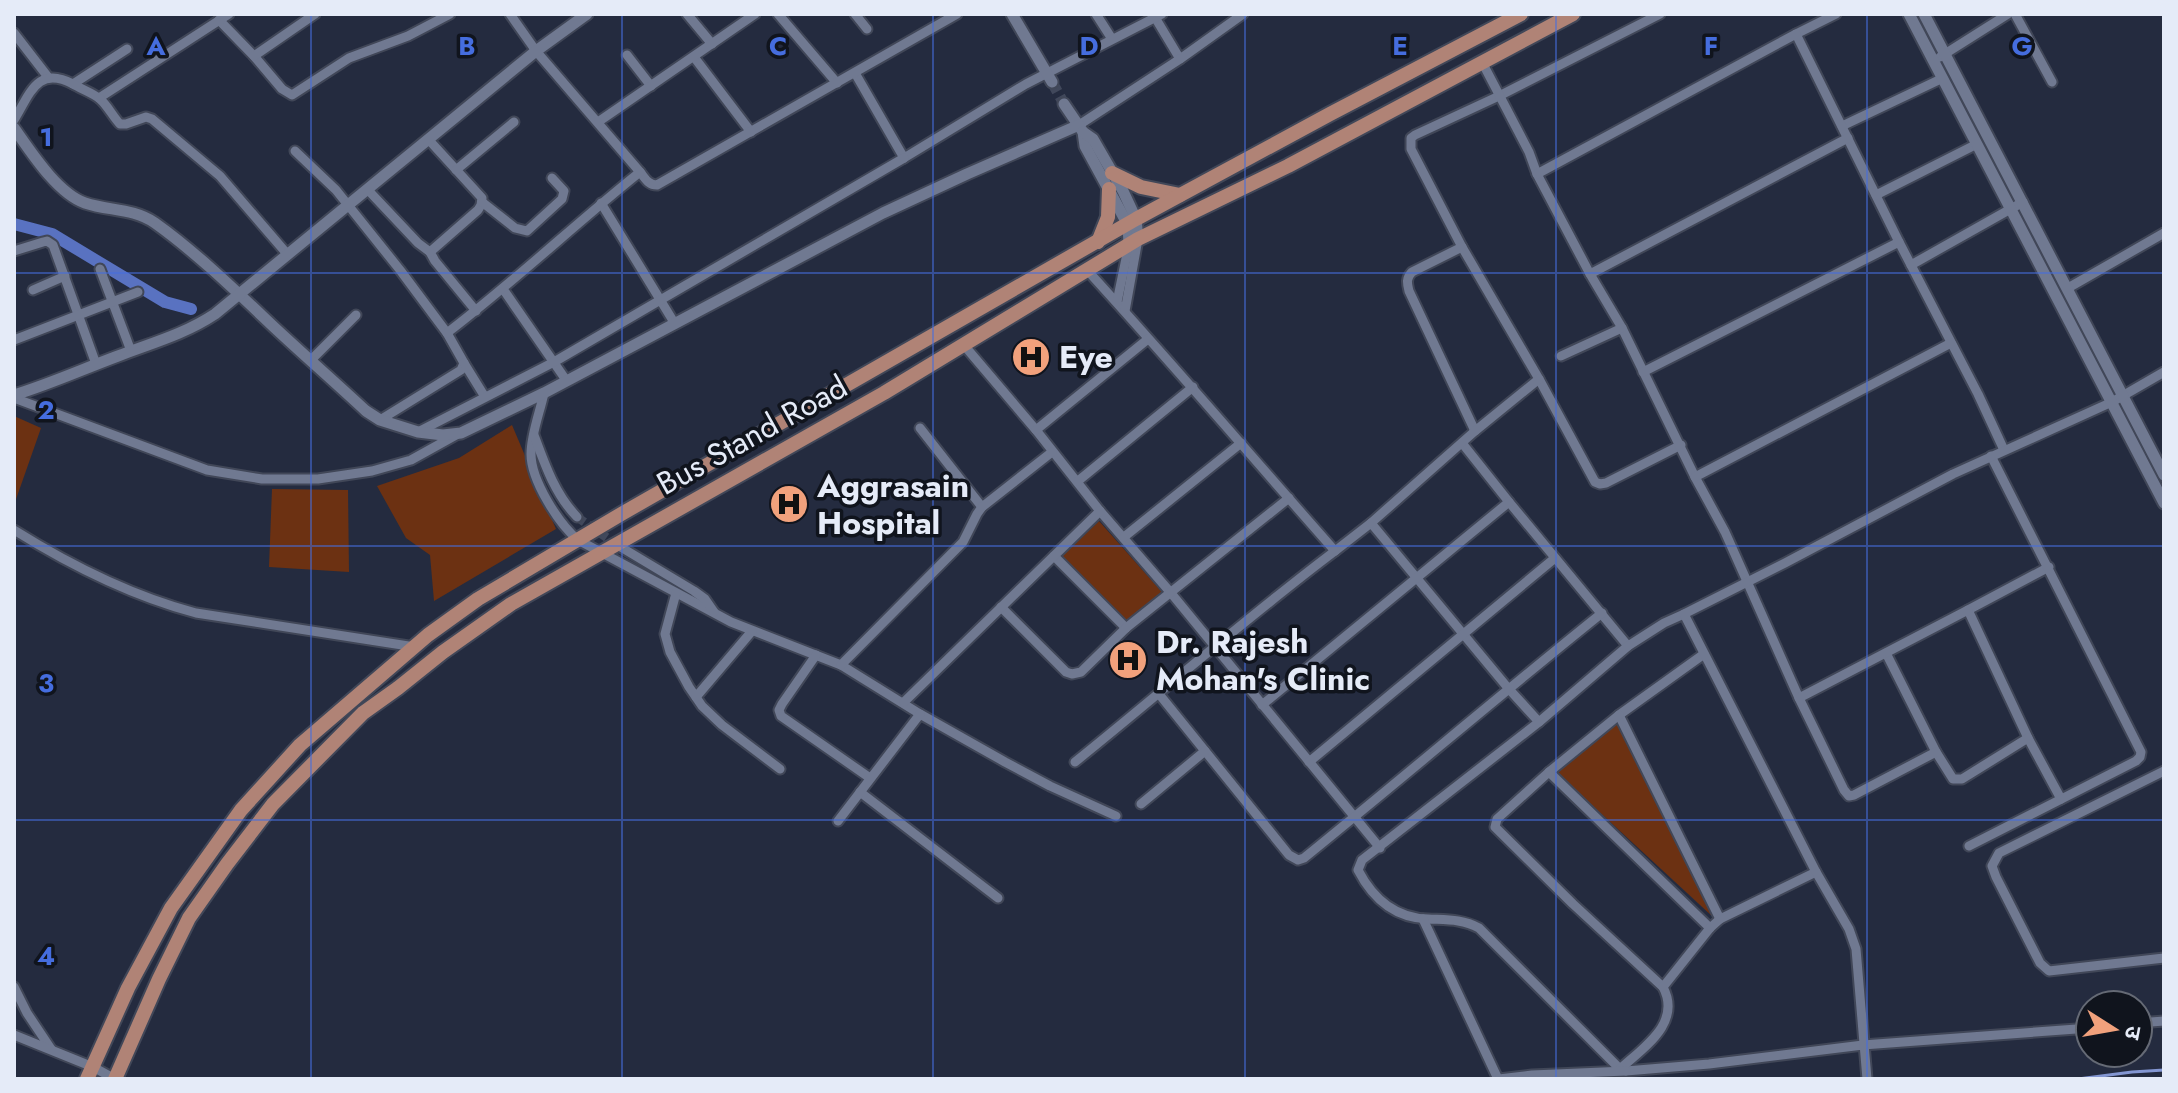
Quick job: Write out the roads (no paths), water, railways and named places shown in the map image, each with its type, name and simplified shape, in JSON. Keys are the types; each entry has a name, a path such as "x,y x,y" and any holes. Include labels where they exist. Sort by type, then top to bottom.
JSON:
{"main road":[{"name":"Bus Stand Road","path":"90,1073 128,988 171,908 241,810 300,745 415,647 478,599 755,436 1180,195 1521,14"},
{"name":"Bus Stand Road","path":"115,1079 189,918 273,804 363,713 443,652 511,604 884,393 1134,241 1288,166 1573,14"},
{"path":"1112,173 1141,187 1180,195"},
{"path":"1098,242 1108,217 1109,189"}],"street":[{"path":"99,98 229,14"},
{"path":"254,56 315,14"},
{"path":"219,20 282,89 292,95 349,58 408,36 437,18 450,14"},
{"path":"510,14 536,51 652,185 657,185 957,14"},
{"path":"14,397 171,338 204,322 536,51 587,14"},
{"path":"687,14 712,44"},
{"path":"598,122 755,14"},
{"path":"778,14 837,83"},
{"path":"855,14 867,29"},
{"path":"1012,14 1049,77"},
{"path":"1096,14 1112,39"},
{"path":"14,397 207,470 262,479 318,479 372,471 411,460 883,213 967,174 1081,129 1243,14"},
{"path":"1660,14 1415,135 1410,143 1462,247 1592,477 1600,484 1606,483 1681,445"},
{"path":"1537,174 1836,14"},
{"path":"1909,14 1977,144 2068,288 2164,475"},
{"path":"1924,14 2164,503"},
{"path":"1933,60 2008,14"},
{"path":"2015,14 2052,82"},
{"path":"418,432 554,362 1157,15 1180,59"},
{"path":"14,33 48,77"},
{"path":"1796,34 2004,450"},
{"path":"73,84 127,49"},
{"path":"627,55 651,86"},
{"path":"694,57 751,132"},
{"path":"1482,62 1529,152 1537,174 1622,328 1725,532 1844,790 1849,796 1854,795 1936,752"},
{"path":"855,73 904,158"},
{"path":"14,120 36,84 48,77 66,80 99,98 118,122 126,124 146,117 152,119 234,190 288,255"},
{"path":"1842,126 1943,78"},
{"path":"1064,104 1081,129 1093,139 1112,173 1132,222 1134,241 1125,311"},
{"path":"456,170 514,122"},
{"path":"14,128 42,166 76,199 146,218 241,294 366,411 380,420 418,432 443,435 461,433"},
{"path":"1081,129 1085,146 1132,222"},
{"path":"1590,274 1848,138"},
{"path":"428,139 482,202 515,228 527,231 562,199 563,187 552,178"},
{"path":"1876,195 1977,144"},
{"path":"295,151 336,190 400,270 447,333 485,397"},
{"path":"447,333 640,172"},
{"path":"368,190 430,252 476,311"},
{"path":"430,252 478,210 482,202"},
{"path":"601,203 675,324"},
{"path":"1911,265 2017,205"},
{"path":"2068,288 2164,233"},
{"path":"1117,302 1134,241"},
{"path":"14,251 43,242 51,243 96,364"},
{"path":"1643,372 1899,242"},
{"path":"1462,247 1412,272 1407,283 1475,431"},
{"path":"100,269 131,351"},
{"path":"1087,270 1335,551"},
{"path":"33,290 65,276"},
{"path":"503,289 566,380"},
{"path":"14,340 138,292"},
{"path":"311,360 356,315"},
{"path":"1561,356 1622,328"},
{"path":"1036,430 1148,339"},
{"path":"1695,477 1951,343"},
{"path":"963,344 1380,848"},
{"path":"380,420 461,370 464,363"},
{"path":"1623,1070 1479,928 1461,920 1409,917 1388,908 1362,877 1359,865 1539,722 1628,646 1664,623 1747,583 1953,474 2112,402 2164,372"},
{"path":"1075,762 1213,646 1371,523 1539,379"},
{"path":"1078,481 1193,387"},
{"path":"544,393 530,456 532,467 556,516 578,540 731,622 841,665 920,714 1050,786 1116,816"},
{"path":"920,428 982,507"},
{"path":"534,435 552,481 577,517"},
{"path":"1124,537 1241,443"},
{"path":"1462,443 1628,646"},
{"path":"841,665 963,542 982,507 1052,452"},
{"path":"1969,846 2136,761 2141,752 1991,456"},
{"path":"1001,607 1066,672 1081,672 1126,628 1289,498"},
{"path":"1262,705 1509,502"},
{"path":"904,702 1100,511"},
{"path":"1371,523 1539,722"},
{"path":"14,530 77,566 168,606 415,647"},
{"path":"619,546 694,591 705,599 715,613"},
{"path":"1054,556 1126,628"},
{"path":"1309,762 1555,558"},
{"path":"1799,698 2049,567"},
{"path":"676,593 667,626 667,642 696,697 722,725 780,769"},
{"path":"1968,610 2028,738 2061,799"},
{"path":"1159,694 1294,859 1304,858 1602,613"},
{"path":"1684,614 1816,872 1849,929 1856,949 1867,1079"},
{"path":"696,697 752,631"},
{"path":"1886,653 1953,779 1958,780 2028,738"},
{"path":"1623,1070 1663,1026 1668,1012 1668,997 1663,987 1495,827 1497,819 1549,772 1619,715 1704,654"},
{"path":"816,655 782,704 779,710 781,716 870,778"},
{"path":"838,821 920,714"},
{"path":"1619,715 1720,919"},
{"path":"1141,804 1205,751"},
{"path":"2164,771 1999,853 1992,866 2040,963 2049,971 2164,958"},
{"path":"1549,772 1710,928"},
{"path":"860,792 998,898"},
{"path":"1663,987 1720,919 1816,872"},
{"path":"1423,919 1499,1079 1606,1076 1623,1070 1709,1064 1863,1045 2074,1029"},
{"path":"14,987 52,1051"},
{"path":"14,1035 52,1051 90,1073 115,1079"}],"waterway":[{"path":"14,224 52,234 165,302 191,309"},
{"path":"2078,1079 2164,1070"}],"tunnel":[{"path":"1052,82 1064,104"},
{"path":"577,517 619,546"}],"place":[{"name":"Eye","path":"1031,357"},
{"name":"Aggrasain Hospital","path":"789,504"},
{"name":"Dr. Rajesh Mohan's Clinic","path":"1128,660"}]}
